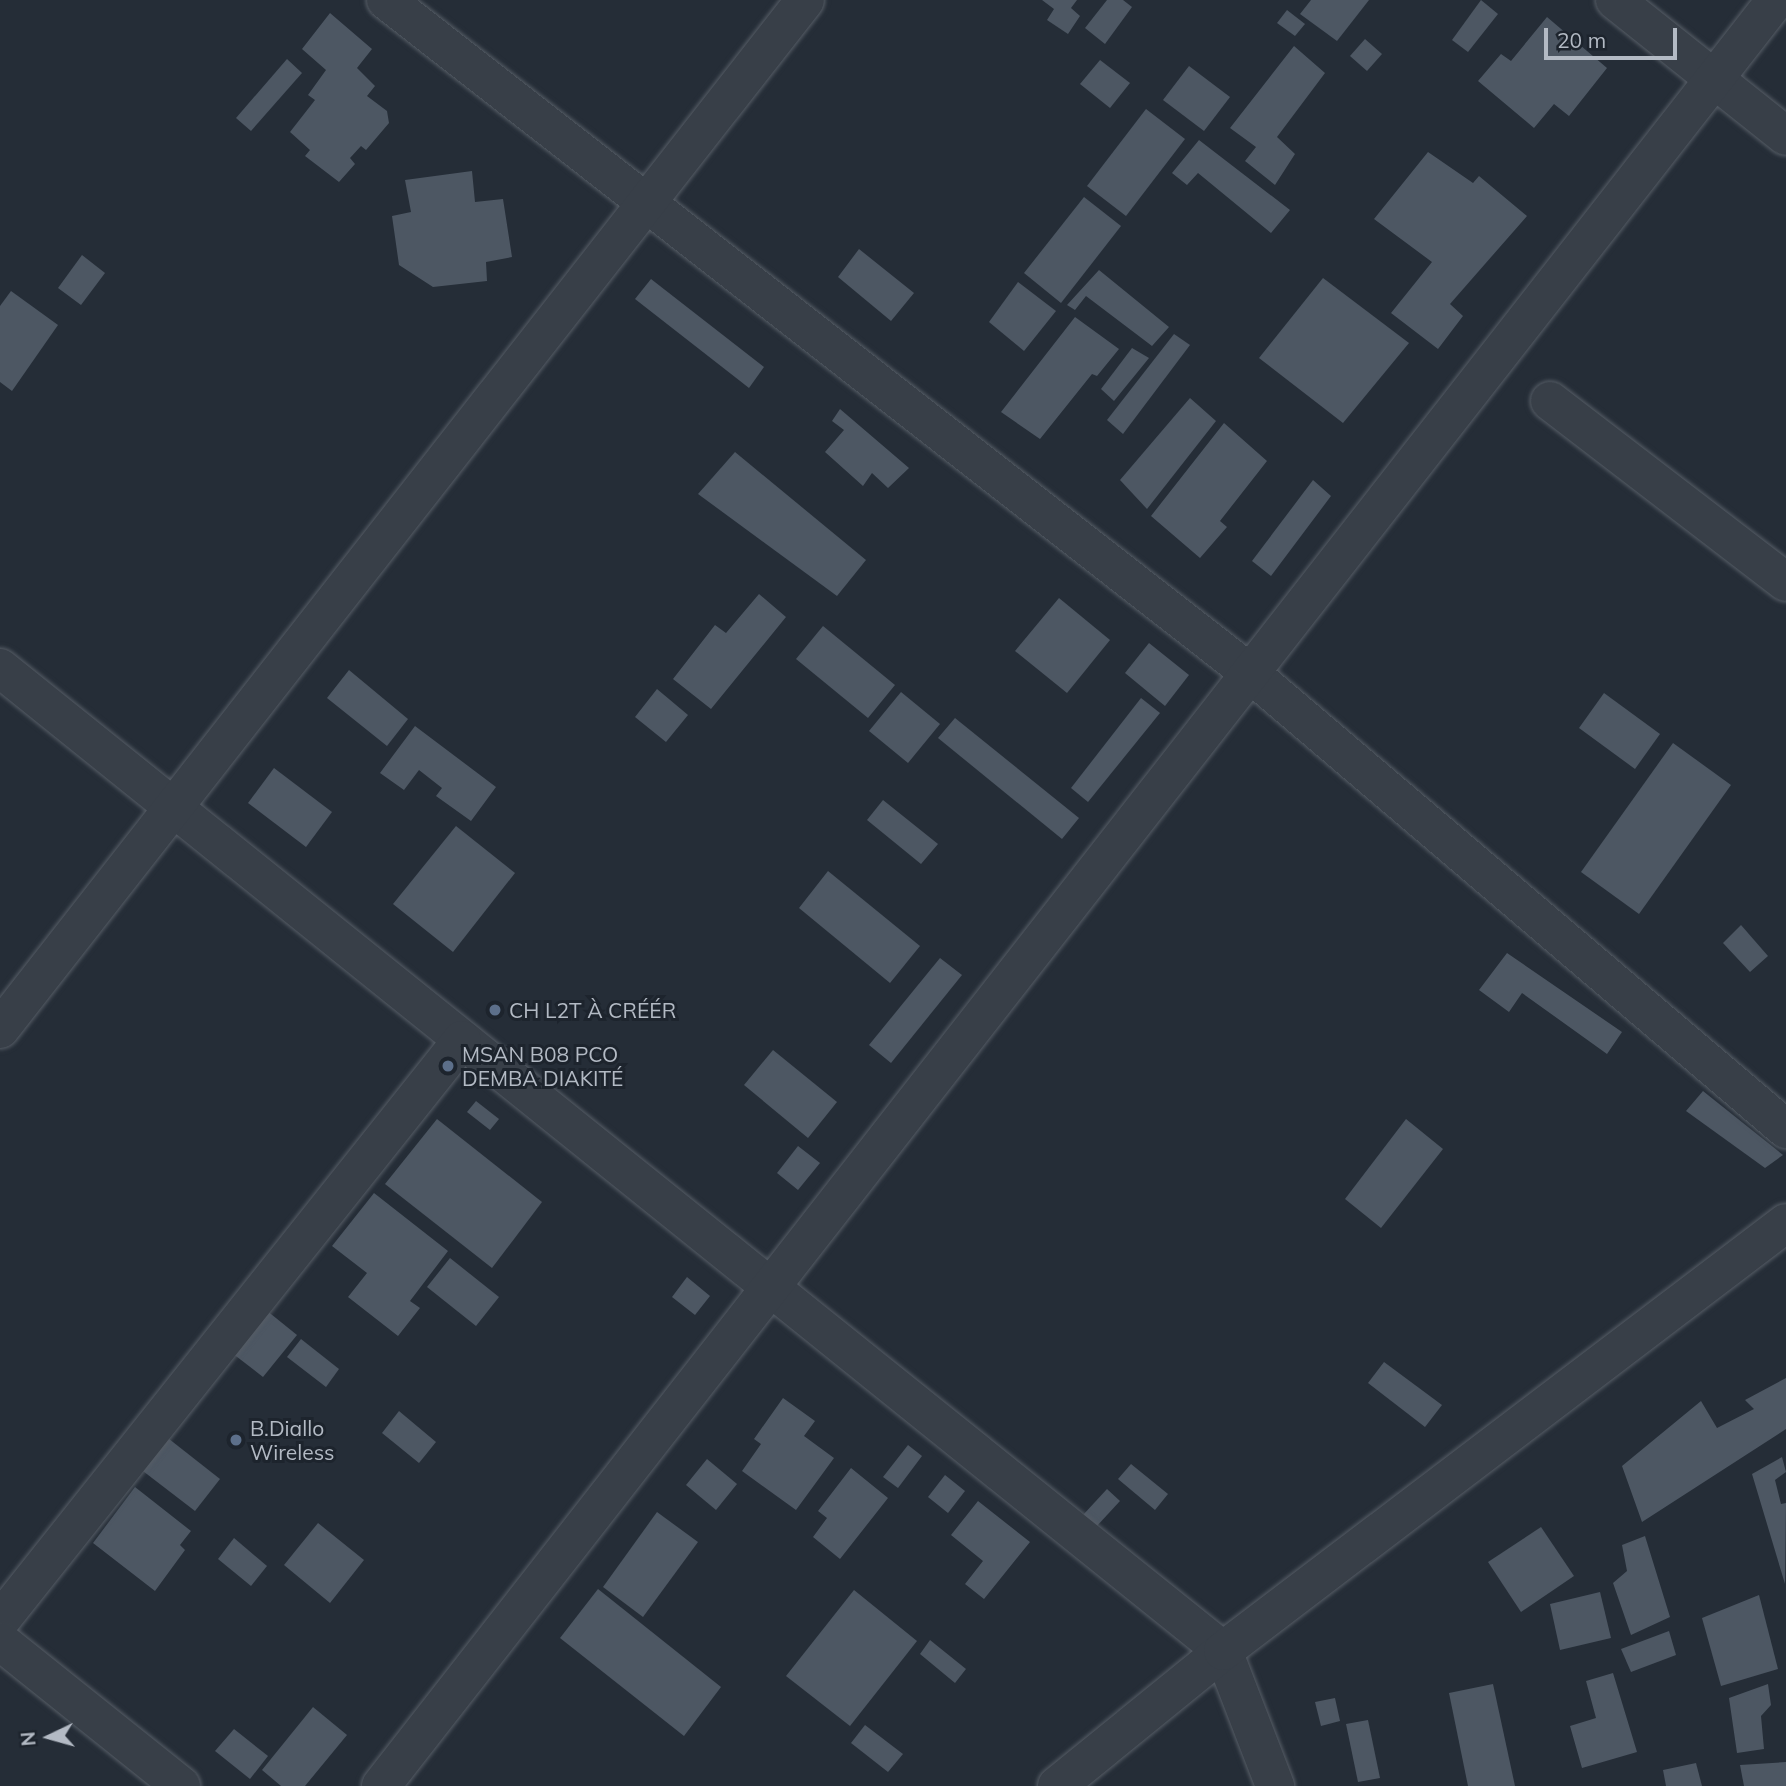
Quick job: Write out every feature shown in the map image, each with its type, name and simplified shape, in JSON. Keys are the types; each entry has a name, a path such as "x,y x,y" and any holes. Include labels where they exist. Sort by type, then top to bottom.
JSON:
{"street":[{"path":"386,0 1250,673 1786,1129"},
{"path":"0,1029 806,0"},
{"path":"1615,0 1786,136"},
{"path":"381,1786 1776,0"},
{"path":"1550,401 1786,582"},
{"path":"0,668 1223,1651 1275,1786"},
{"path":"0,1620 461,1040"},
{"path":"1057,1786 1223,1651 1786,1223"},
{"path":"0,1641 181,1786"}],"building":[{"path":"1042,0 1077,0 1071,8 1080,16 1068,34 1047,20 1054,9"},
{"path":"1107,0 1123,0 1132,7 1105,44 1085,28"},
{"path":"1311,0 1369,0 1337,41 1300,14"},
{"path":"1481,0 1498,14 1468,52 1452,40"},
{"path":"1287,10 1305,24 1295,36 1277,23"},
{"path":"330,13 372,49 357,68 375,86 367,96 387,111 389,123 366,150 361,146 350,158 355,164 339,182 305,156 310,150 290,132 315,100 308,95 326,70 302,49"},
{"path":"1547,17 1607,68 1569,116 1554,104 1534,128 1478,81 1501,54 1511,61"},
{"path":"1365,39 1382,54 1367,71 1350,56"},
{"path":"1294,46 1325,73 1277,137 1295,154 1275,185 1245,161 1256,147 1230,128"},
{"path":"287,59 302,73 251,131 236,118"},
{"path":"1100,60 1130,83 1110,108 1080,84"},
{"path":"1189,66 1230,97 1204,131 1163,100"},
{"path":"1146,109 1185,139 1126,216 1087,186"},
{"path":"1199,140 1290,210 1271,233 1198,173 1187,185 1172,173"},
{"path":"1428,152 1473,183 1479,176 1527,216 1450,304 1463,316 1438,349 1391,313 1432,262 1374,219"},
{"path":"472,171 475,202 503,199 512,257 486,262 487,281 433,287 399,265 392,216 411,212 405,180"},
{"path":"1084,197 1121,226 1061,303 1024,273"},
{"path":"859,249 914,293 891,321 838,277"},
{"path":"82,255 105,273 81,305 58,288"},
{"path":"1099,270 1169,327 1152,346 1086,296 1075,310 1067,305"},
{"path":"1323,278 1409,343 1343,423 1259,358"},
{"path":"651,279 764,367 749,388 635,299"},
{"path":"1018,282 1056,311 1024,351 989,322"},
{"path":"11,291 58,325 12,391 0,382 0,306"},
{"path":"1075,317 1119,349 1097,376 1092,374 1040,439 1001,412"},
{"path":"1174,334 1190,345 1123,434 1107,420"},
{"path":"1132,348 1149,358 1114,401 1101,389"},
{"path":"1190,398 1216,421 1147,509 1120,480"},
{"path":"840,409 909,468 888,488 872,473 863,486 825,452 844,430 832,421"},
{"path":"1224,423 1267,461 1220,521 1227,527 1200,558 1151,516"},
{"path":"735,452 866,560 837,596 698,494"},
{"path":"1313,480 1331,496 1271,576 1252,561"},
{"path":"759,594 786,617 711,709 673,679 715,625 726,633"},
{"path":"1059,598 1110,640 1067,693 1015,651"},
{"path":"823,626 895,685 868,718 796,659"},
{"path":"1149,643 1189,675 1165,706 1125,673"},
{"path":"349,670 408,719 387,746 327,698"},
{"path":"657,689 688,715 666,742 635,717"},
{"path":"901,692 940,724 908,763 869,731"},
{"path":"1604,693 1660,734 1635,769 1579,728"},
{"path":"1141,698 1160,713 1088,802 1071,788"},
{"path":"955,718 1079,818 1062,839 938,738"},
{"path":"415,726 496,787 471,821 436,796 442,788 419,770 404,790 380,773"},
{"path":"1673,743 1731,785 1639,914 1581,872"},
{"path":"274,768 332,812 306,847 248,803"},
{"path":"883,800 938,844 921,864 867,820"},
{"path":"456,826 515,873 453,952 393,904"},
{"path":"828,871 920,946 890,983 799,908"},
{"path":"1741,925 1768,956 1750,972 1723,943"},
{"path":"1507,953 1622,1032 1607,1054 1522,993 1509,1012 1479,990"},
{"path":"940,958 962,975 891,1063 869,1045"},
{"path":"773,1050 837,1102 808,1138 744,1085"},
{"path":"1703,1091 1783,1155 1765,1168 1686,1111"},
{"path":"476,1101 499,1119 490,1130 467,1112"},
{"path":"437,1119 542,1202 492,1268 385,1184"},
{"path":"1406,1119 1443,1149 1381,1228 1345,1199"},
{"path":"798,1146 820,1163 798,1190 777,1173"},
{"path":"374,1193 448,1251 410,1301 420,1308 398,1336 348,1297 367,1273 332,1246"},
{"path":"450,1258 499,1297 476,1326 427,1287"},
{"path":"687,1277 710,1296 695,1315 672,1297"},
{"path":"266,1310 297,1335 263,1377 232,1353"},
{"path":"301,1339 339,1369 326,1387 287,1357"},
{"path":"1384,1362 1442,1405 1425,1427 1368,1383"},
{"path":"1786,1378 1786,1429 1642,1522 1622,1466 1701,1401 1717,1428 1754,1409 1745,1400"},
{"path":"783,1398 815,1421 804,1436 834,1458 796,1510 742,1471 761,1444 754,1439"},
{"path":"399,1411 436,1442 419,1463 382,1433"},
{"path":"164,1435 220,1479 195,1511 139,1468"},
{"path":"908,1445 922,1456 898,1488 883,1477"},
{"path":"1782,1457 1786,1472 1775,1480 1781,1504 1786,1503 1785,1584 1752,1474"},
{"path":"707,1459 737,1484 716,1510 686,1485"},
{"path":"1131,1464 1168,1494 1155,1510 1118,1479"},
{"path":"851,1468 888,1498 840,1559 813,1537 827,1518 818,1511"},
{"path":"945,1475 965,1491 948,1513 928,1497"},
{"path":"135,1487 191,1531 180,1545 185,1550 155,1591 93,1543"},
{"path":"1107,1489 1120,1501 1096,1527 1083,1515"},
{"path":"978,1501 1030,1542 984,1599 965,1584 983,1561 951,1535"},
{"path":"657,1512 698,1542 643,1617 603,1587"},
{"path":"318,1523 364,1560 330,1603 284,1565"},
{"path":"1541,1527 1574,1576 1521,1612 1488,1562"},
{"path":"1645,1536 1670,1617 1631,1635 1613,1583 1627,1571 1622,1545"},
{"path":"234,1538 267,1566 251,1586 218,1559"},
{"path":"598,1589 721,1687 684,1736 560,1638"},
{"path":"854,1590 917,1641 850,1726 786,1676"},
{"path":"1600,1592 1611,1638 1560,1650 1550,1604"},
{"path":"1759,1595 1778,1669 1721,1686 1702,1618"},
{"path":"1669,1631 1676,1655 1631,1672 1621,1649"},
{"path":"930,1640 966,1669 955,1683 920,1654"},
{"path":"1613,1673 1637,1752 1582,1768 1570,1726 1596,1718 1586,1681"},
{"path":"1493,1684 1515,1786 1468,1786 1449,1693"},
{"path":"1768,1684 1771,1705 1761,1716 1764,1749 1737,1753 1729,1698"},
{"path":"1335,1698 1340,1721 1321,1726 1315,1702"},
{"path":"313,1707 347,1735 305,1786 281,1786 262,1770"},
{"path":"1368,1720 1380,1778 1358,1782 1346,1724"},
{"path":"865,1725 903,1754 888,1772 851,1743"},
{"path":"234,1729 268,1756 250,1779 215,1751"},
{"path":"1786,1762 1786,1786 1744,1786 1740,1765"},
{"path":"1696,1763 1702,1786 1666,1786 1663,1770"}],"place":[{"name":"CH L2T À CRÉÉR","path":"495,1010"},
{"name":"MSAN B08 PCO DEMBA DIAKITÉ","path":"448,1066"},
{"name":"B.Diallo Wireless","path":"236,1440"}]}
